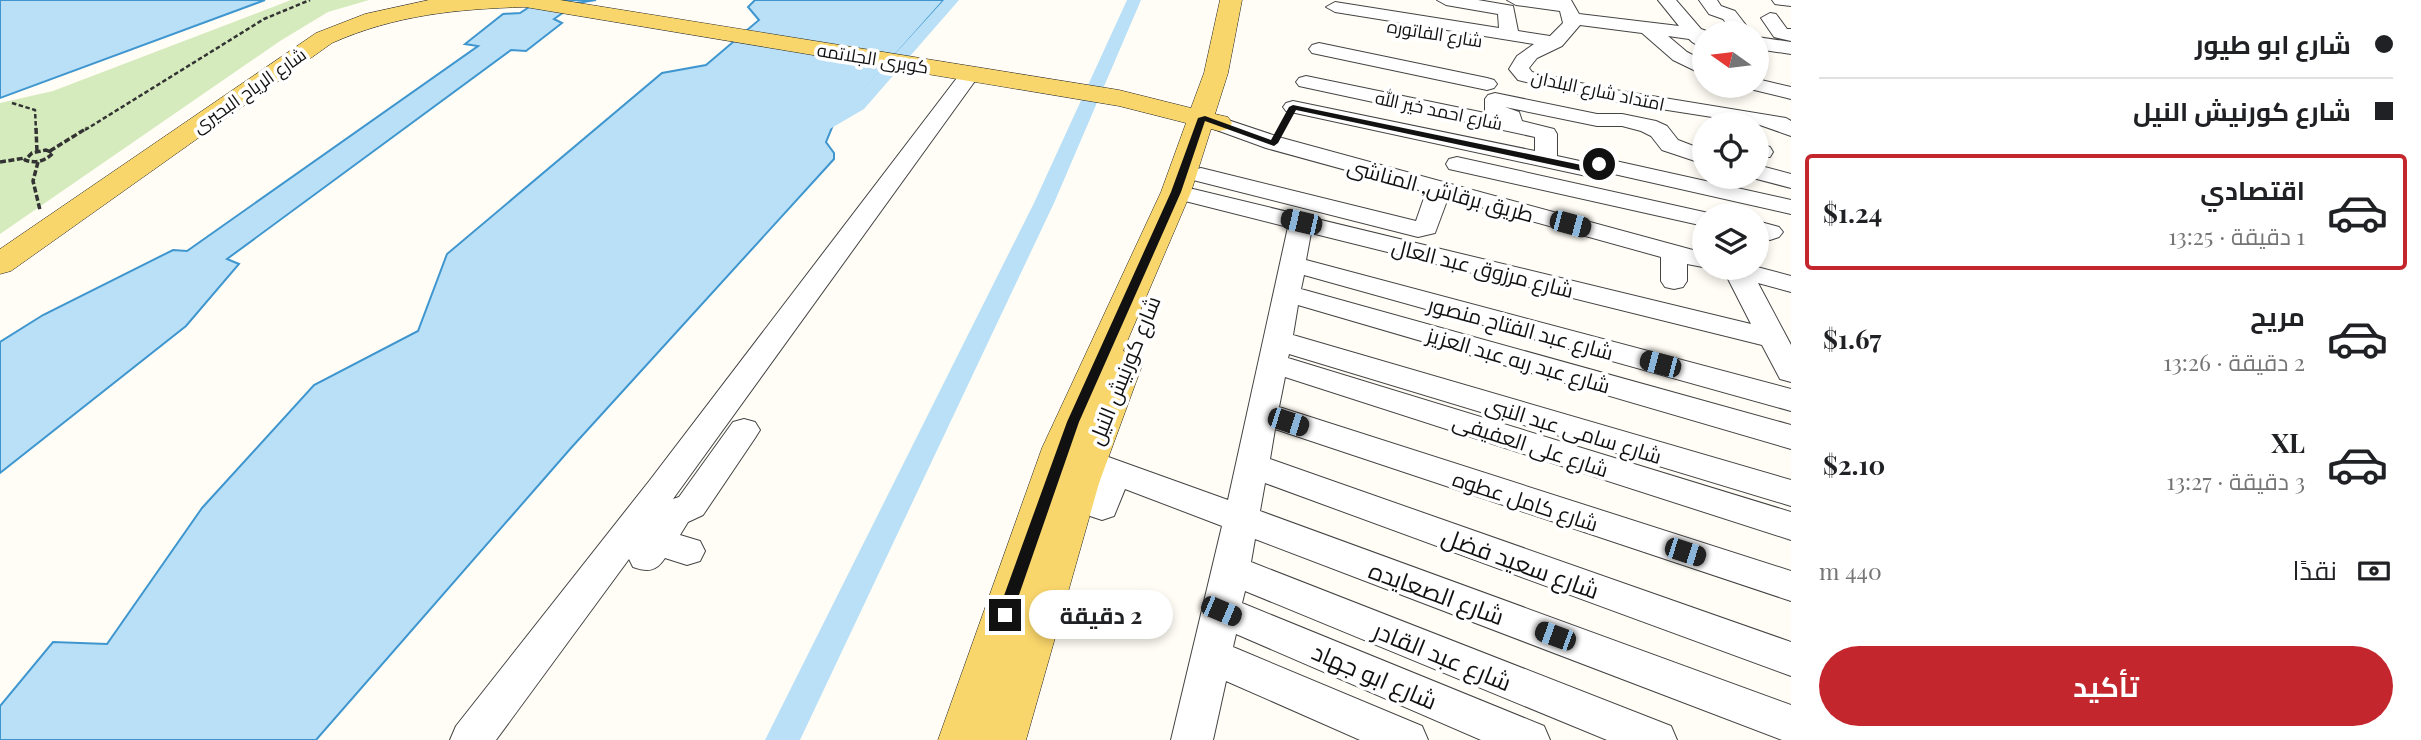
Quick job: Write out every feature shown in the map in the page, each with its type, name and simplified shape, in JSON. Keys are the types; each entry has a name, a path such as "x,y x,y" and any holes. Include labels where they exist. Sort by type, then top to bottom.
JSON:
{"main road":[{"name":"شارع الرياح البحيرى","path":"0,251 313,30 346,15 404,0"},
{"name":"شارع كورنيش النيل","path":"1000,740 1093,446 1163,244 1176,192 1211,120 1216,74 1231,0"},
{"name":"شارع كورنيش النيل","path":"1163,244 1197,186 1211,120 1243,0"},
{"name":"شارع الرياح البحيرى","path":"0,264 324,38 348,27 405,9 459,1 526,1"},
{"name":"كوبرى الجلاتمه","path":"526,1 1147,104 1211,120"},
{"name":"شارع كورنيش النيل","path":"964,740 1093,446"}],"street":[{"path":"1667,0 1692,28"},
{"path":"1734,0 1743,21"},
{"path":"1781,0 1786,20"},
{"path":"1711,5 1736,21"},
{"path":"1329,22 1389,7 1445,12 1512,7 1568,12 1692,36"},
{"path":"1509,34 1512,7"},
{"path":"1628,9 1645,27 1692,62"},
{"path":"1445,12 1546,45 1568,12"},
{"path":"1329,22 1379,44"},
{"path":"1329,22 1387,64 1487,84"},
{"path":"1274,143 1299,96 1329,22"},
{"name":"شارع الفاتوره","path":"1329,22 1546,45"},
{"name":"امتداد شارع البلدان","path":"1546,45 1525,56 1519,68 1521,73 1539,80 1603,94 1712,112"},
{"path":"1769,45 1791,48"},
{"path":"1376,97 1387,64"},
{"path":"1769,70 1783,72"},
{"path":"654,547 662,489 970,74"},
{"path":"1603,94 1611,121"},
{"path":"1299,96 1515,136 1511,117 1495,112 1496,99 1654,128 1670,145 1692,153"},
{"path":"1299,96 1546,160 1592,170 1596,169 1597,165 1602,165 1730,199"},
{"name":"شارع احمد خير الله","path":"1299,96 1376,97 1515,136 1545,134 1546,160"},
{"path":"1769,96 1790,114"},
{"name":"امتداد شارع البلدان","path":"1769,115 1790,114"},
{"name":"طريق برقاش, المناشى","path":"1211,120 1274,143 1692,258"},
{"path":"1390,140 1730,199 1791,207"},
{"path":"1457,164 1692,216"},
{"path":"1769,165 1791,181"},
{"path":"1197,186 1421,229 1426,228 1440,188"},
{"path":"1197,186 1295,253 1782,357"},
{"path":"1192,740 1231,570 1295,253"},
{"name":"شارع عبد ربه عبد العزيز","path":"1295,253 1562,359 1791,437"},
{"name":"شارع عبد الفتاح منصور","path":"1295,253 1791,400"},
{"path":"1674,253 1674,281"},
{"path":"1769,278 1791,285"},
{"path":"1740,280 1782,357"},
{"name":"شارع سامى عبد النبى","path":"1274,351 1791,493"},
{"name":"شارع على العفيفى","path":"1274,351 1791,526"},
{"name":"شارع كامل عطوه","path":"1262,413 1791,586"},
{"path":"471,740 654,547 676,513 691,506 744,430"},
{"path":"1093,446 1102,507"},
{"name":"شارع الصعايده","path":"1093,446 1241,519 1791,724"},
{"name":"شارع سعيد فضل","path":"1251,465 1791,659"},
{"path":"662,489 697,498"},
{"name":"شارع عبد القادر","path":"1231,570 1656,740"},
{"name":"شارع ابو جهاد","path":"1221,611 1529,740"},
{"path":"1211,656 1407,740"}],"path":[{"path":"0,162 26,158 37,152 50,150 264,19 310,0"},
{"path":"12,103 35,110 37,152"},
{"path":"26,158 29,162 38,162 50,157 53,153 50,150"},
{"path":"38,162 33,181 43,221"}],"green space":[{"path":"291,0 369,0 328,12 280,41 0,234 0,103 53,91"}],"water":[{"path":"0,0 265,0 0,98"},
{"path":"540,0 596,0 577,3 554,19 562,23 526,51 511,50 227,259 239,264 186,326 0,473 0,342 43,315 173,250 187,251 478,46 465,44 503,14 520,13"},
{"path":"755,0 944,0 833,125 826,142 834,153 834,159 571,448 316,740 0,740 0,706 53,642 107,644 202,508 314,385 418,331 447,254 662,73 706,65 759,20 748,7"}],"waterway":[{"path":"817,129 858,105 952,0"},
{"path":"782,740 1044,203 1134,0"}],"route":[{"path":"1005,615 1052,475 1073,422 1176,192 1202,118 1274,143 1293,107 1591,170 1595,170 1599,164"}]}
